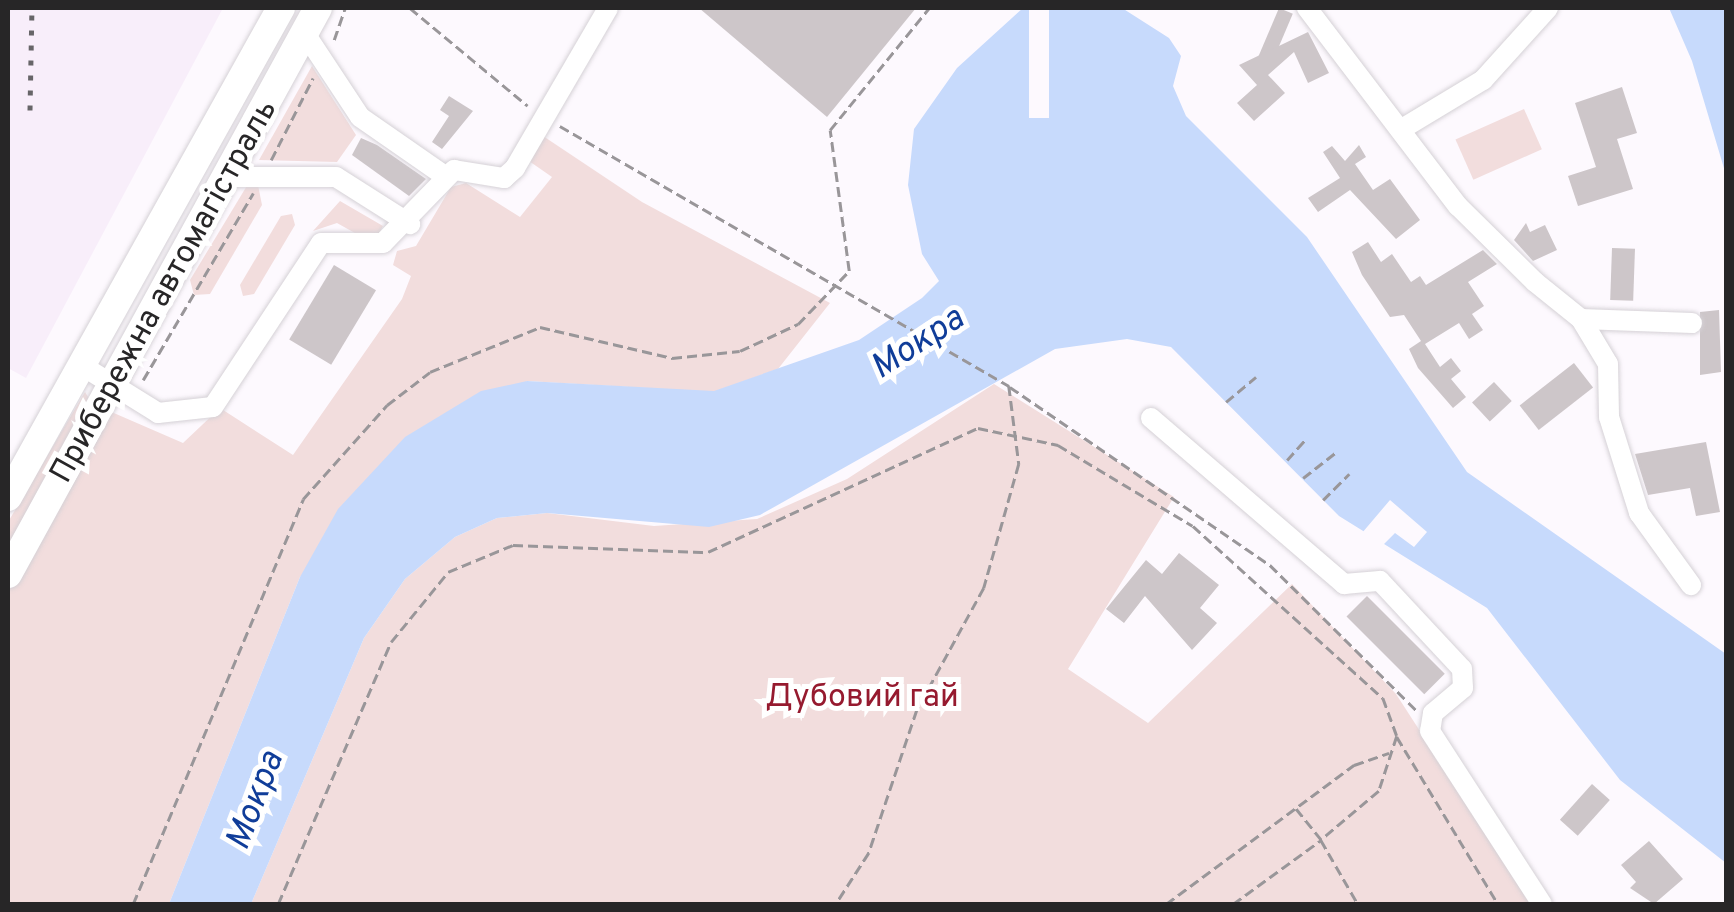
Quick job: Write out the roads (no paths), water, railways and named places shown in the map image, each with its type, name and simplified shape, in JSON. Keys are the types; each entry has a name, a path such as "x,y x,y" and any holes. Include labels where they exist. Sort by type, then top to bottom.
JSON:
{"main road":[{"name":"Прибережна автомагістраль","path":"8,497 281,8"},
{"name":"Прибережна автомагістраль","path":"8,574 116,396 133,351 230,177 316,45 318,8"},
{"path":"100,334 103,353 133,351"},
{"path":"74,377 116,396"}],"street":[{"path":"316,45 360,118 445,176 504,178 608,8"},
{"path":"1308,8 1404,127 1458,206 1581,319 1608,364 1609,417 1638,513 1691,585"},
{"path":"1404,127 1483,80 1548,8"},
{"path":"230,177 336,176 410,224"},
{"path":"116,396 172,416 212,407 321,242 382,243 410,224 445,176"},
{"path":"1581,319 1692,323"},
{"path":"1152,418 1344,584 1380,581 1462,669 1463,688 1433,713 1430,732 1542,904"}],"water":[{"name":"Мокра","path":"1023,8 1122,8 1169,38 1181,56 1173,86 1186,116 1307,237 1467,472 1726,654 1726,863 1620,780 1487,608 1339,516 1171,347 1127,339 1055,349 760,515 709,527 547,513 497,518 455,537 405,579 364,638 251,904 169,904 300,577 338,509 405,437 481,391 527,381 714,391 859,340 922,298 939,281 922,254 908,185 914,129 957,68"},
{"path":"1669,8 1726,8 1726,175 1692,61"}],"railway":[{"path":"30,110 32,8"}],"park label":[{"name":"Дубовий гай","path":"862,698"}]}
